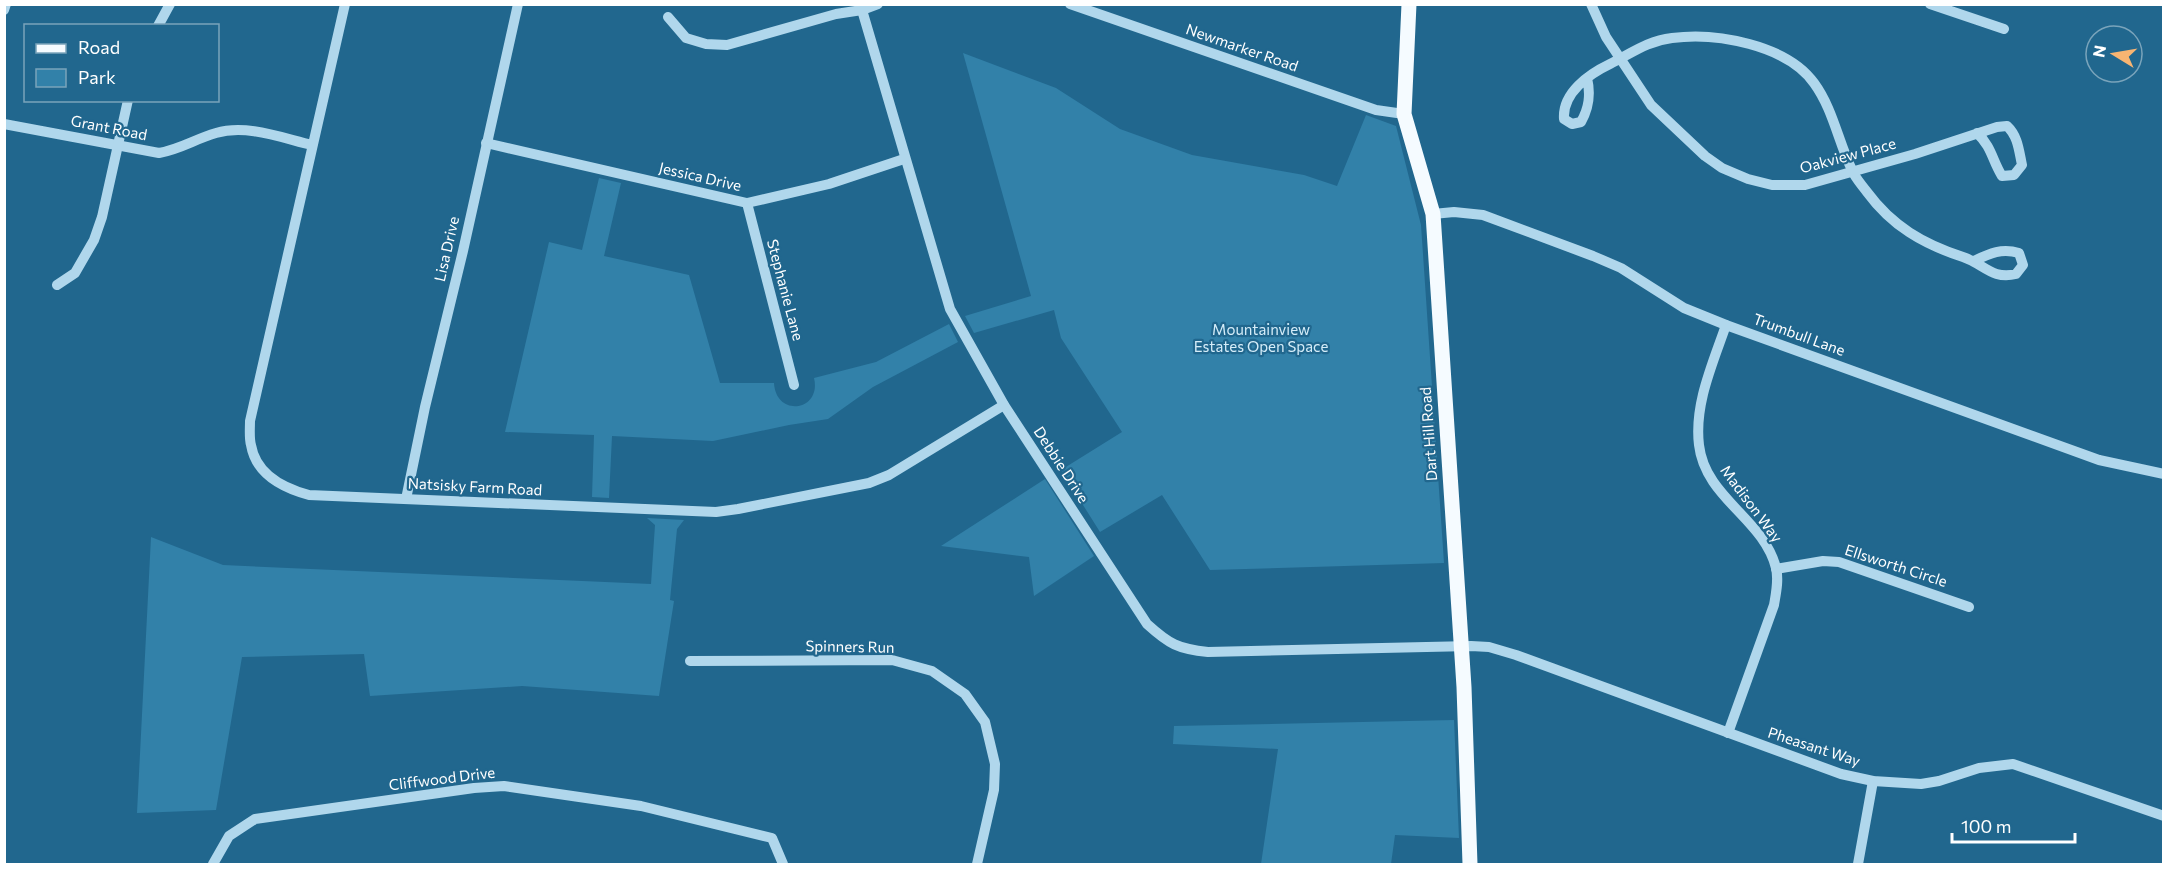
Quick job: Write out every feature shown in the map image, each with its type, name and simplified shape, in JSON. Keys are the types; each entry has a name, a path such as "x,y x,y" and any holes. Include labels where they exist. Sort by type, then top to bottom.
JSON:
{"main road":[{"name":"Dart Hill Road","path":"1409,4 1404,114 1433,214 1461,647 1470,864"}],"street":[{"path":"4,10 6,4"},
{"path":"159,24 170,4"},
{"path":"312,144 345,4"},
{"name":"Lisa Drive","path":"406,499 518,4"},
{"path":"668,17 686,38 706,44 727,45 878,4"},
{"name":"Newmarker Road","path":"1070,4 1376,110 1404,114"},
{"name":"Oakview Place","path":"1591,4 1606,37 1651,105 1705,156 1722,168 1748,180 1772,185 1805,185 1852,172 1977,133 1997,127 2007,126 2013,132 2022,165 2014,175 2002,176 1988,143 1977,133"},
{"path":"1930,4 2004,29"},
{"name":"Debbie Drive","path":"861,10 950,309 1004,405 1147,624 1166,642 1187,650 1208,652 1461,647"},
{"path":"1587,78 1638,47 1671,38 1712,36 1738,41 1778,56 1796,65 1813,82 1829,109 1852,172 1885,214 1909,234 1936,249 1974,261"},
{"path":"57,285 75,273 94,240 102,217 128,102"},
{"name":"Grant Road","path":"4,124 159,153 178,149 215,133 232,130 245,130 312,144"},
{"name":"Jessica Drive","path":"486,143 747,203 829,184 904,159"},
{"name":"Natsisky Farm Road","path":"312,144 250,421 251,446 260,467 273,480 290,489 309,495 705,512 738,509 869,483 889,475 1004,405"},
{"name":"Stephanie Lane","path":"747,203 794,385"},
{"name":"Trumbull Lane","path":"1433,214 1454,212 1483,215 1621,268 1684,308 1726,325 2099,460 2163,474"},
{"name":"Madison Way","path":"1726,325 1700,402 1699,446 1712,482 1767,546 1776,569 1777,585 1774,605 1728,733"},
{"name":"Ellsworth Circle","path":"1776,569 1823,561 1839,562 1969,607"},
{"name":"Pheasant Way","path":"1461,647 1489,647 1515,655 1840,774 1873,781 1921,784 1939,781 1979,768 2013,764 2163,816"},
{"name":"Spinners Run","path":"690,661 892,660 932,671 957,688 965,694 985,722 995,764 994,789 977,864"},
{"path":"1858,864 1873,781"},
{"name":"Cliffwood Drive","path":"213,864 229,836 255,819 474,788 504,786 641,807 772,838 783,864"}],"green space":[{"name":"Mountainview Estates Open Space","path":"963,53 1056,88 1120,129 1192,155 1304,175 1337,186 1366,115 1396,126 1421,225 1444,563 1210,570 1162,495 1100,532 1061,470 1122,432 1061,338 1054,310 974,333 965,316 1031,296"},
{"path":"599,178 621,183 604,256 689,275 720,383 774,383 782,402 790,406 798,406 811,398 815,389 814,378 876,362 949,324 958,342 873,387 828,419 713,441 612,436 609,498 592,497 594,435 505,432 549,242 582,250"},
{"path":"1045,479 1094,556 1034,596 1029,557 941,546"},
{"path":"647,518 684,520 677,529 670,600 674,601 659,696 522,686 370,696 364,654 242,657 216,810 137,813 151,537 223,565 651,584 655,525"},
{"path":"1454,720 1459,838 1395,835 1391,864 1261,864 1278,749 1173,744 1174,726"}]}
